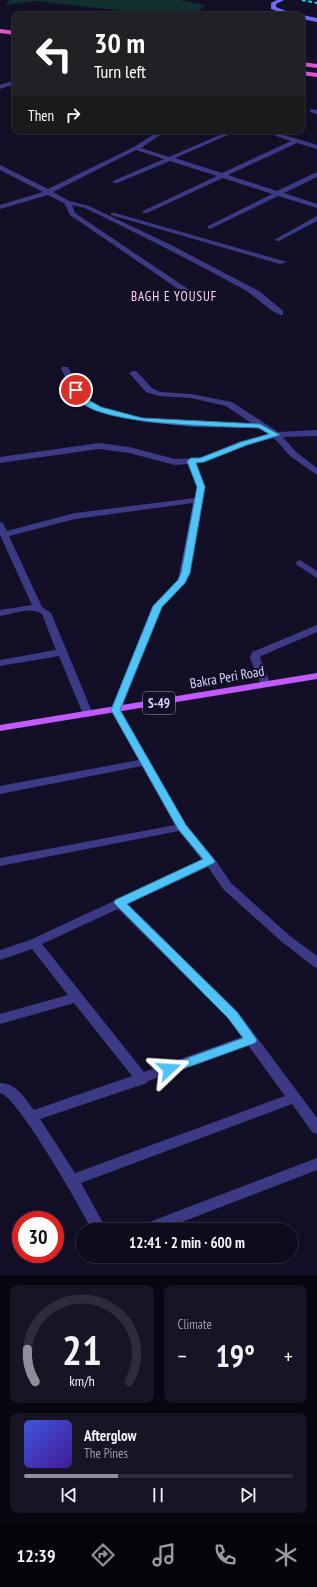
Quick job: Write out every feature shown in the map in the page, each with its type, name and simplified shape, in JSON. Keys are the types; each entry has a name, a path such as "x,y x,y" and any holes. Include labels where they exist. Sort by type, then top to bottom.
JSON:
{"highway":[{"path":"0,25 12,27"},
{"path":"0,31 12,33"},
{"path":"305,64 317,66"},
{"path":"305,73 317,75"}],"main road":[{"path":"281,0 274,3 273,8 284,12"},
{"path":"305,18 317,20"},
{"name":"Bakra Peri Road","path":"0,728 317,676"}],"street":[{"path":"0,87 12,83"},
{"path":"0,207 46,192 136,148 158,134"},
{"path":"115,182 172,159 227,134"},
{"path":"274,134 317,147"},
{"path":"145,212 296,141"},
{"path":"136,148 317,206"},
{"path":"0,167 67,202 283,262"},
{"path":"0,173 8,172"},
{"path":"210,227 317,174"},
{"path":"67,202 72,214 187,291"},
{"path":"87,207 169,246 256,293 280,313"},
{"path":"277,240 317,218"},
{"path":"65,369 82,400 98,409 142,420 260,426"},
{"path":"133,373 149,390 159,394 191,396 230,404 260,426 276,435 293,454 317,472"},
{"path":"0,460 99,446 129,450 175,462 191,461 201,460 244,443 276,435 317,433"},
{"path":"191,461 201,487 184,577 158,606 116,710 182,827 210,861 227,886 286,939 317,963"},
{"path":"5,534 75,516 199,500"},
{"path":"0,525 38,608"},
{"path":"300,563 317,575"},
{"path":"0,613 30,608 38,608 46,613 88,714"},
{"path":"266,685 255,658 256,654 317,628"},
{"path":"0,662 62,652"},
{"path":"0,790 145,762"},
{"path":"0,862 182,827"},
{"path":"0,955 34,943 210,861"},
{"path":"119,903 233,1015 317,1128"},
{"path":"34,943 142,1079"},
{"path":"0,1019 77,997"},
{"path":"30,1117 251,1040"},
{"path":"0,1088 5,1088 12,1092 30,1117 72,1180 96,1223"},
{"path":"72,1180 294,1098"},
{"path":"162,1223 317,1164"}],"green space":[{"path":"10,0 179,0 205,5 198,12 131,12 36,1 5,5"}],"railway":[{"path":"302,0 317,3"}],"district":[{"name":"BAGH E YOUSUF","path":"174,296"}],"route":[{"path":"76,390 82,400 98,409 142,420 260,426 276,435 244,443 217,455 201,460 191,461 201,487 185,573 182,581 158,606 134,661 116,710 182,827 210,861 119,903 233,1015 251,1040 169,1069"}]}
